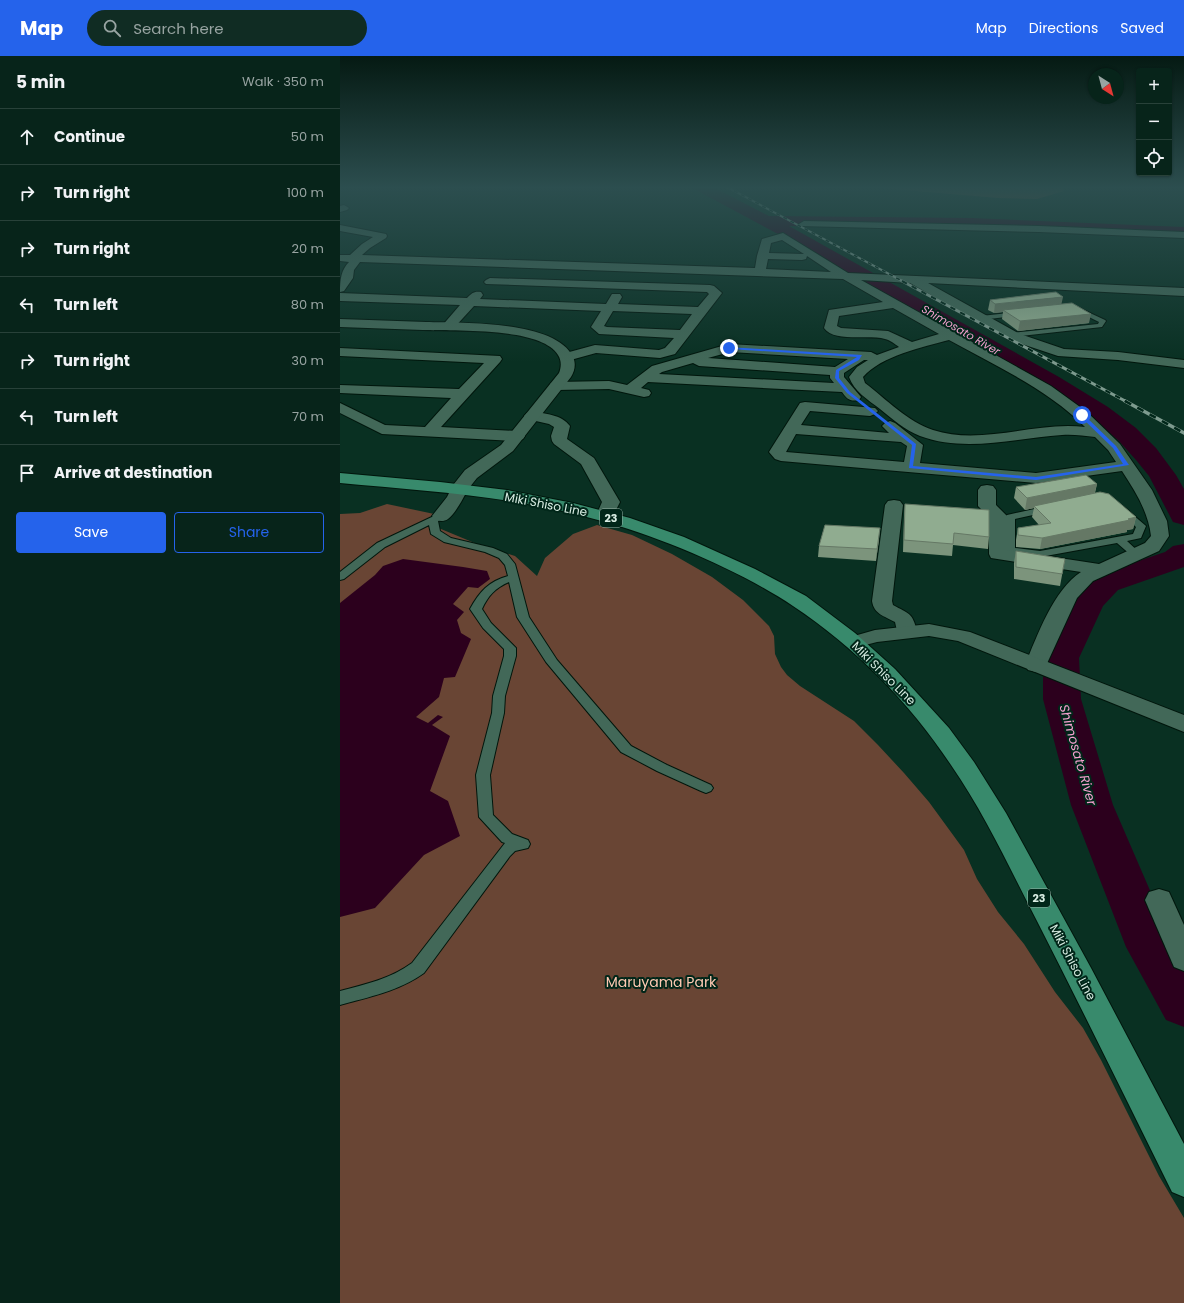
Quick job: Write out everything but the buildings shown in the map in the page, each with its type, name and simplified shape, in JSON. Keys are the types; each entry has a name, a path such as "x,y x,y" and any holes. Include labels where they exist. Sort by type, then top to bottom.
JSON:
{"main road":[{"name":"Miki Shiso Line","path":"340,478 459,489 560,506 605,516 683,543 764,581 804,604 854,642 887,673 922,710 959,756 994,815 1086,985 1184,1180"}],"street":[{"path":"340,288 347,278 348,269 355,258 367,245"},
{"path":"760,272 765,245"},
{"path":"798,245 896,304 1046,389 1082,415 1114,447 1143,490 1158,521 1160,536 1152,547 1086,577 1068,596 1047,638 1036,665"},
{"path":"762,256 802,257"},
{"path":"340,258 508,262 760,272 1184,292"},
{"path":"447,327 508,262"},
{"path":"635,267 597,328 604,331 683,334"},
{"path":"685,269 684,274 798,285"},
{"path":"913,279 1012,335 1063,353 1118,356 1184,364"},
{"path":"490,282 710,289 716,292 670,351 660,354 595,348 567,356"},
{"path":"852,292 879,294"},
{"path":"340,297 701,311"},
{"path":"896,304 833,313 830,328 838,332 888,334 910,347"},
{"path":"340,323 504,330 529,335 550,342 560,348 567,356 568,365 566,374 517,436 507,448 471,474 459,489 455,498 436,518"},
{"path":"951,335 910,347 870,364 859,371 856,377 859,386 911,425 926,433 949,438 985,439 1064,430 1100,433"},
{"path":"630,389 657,369 729,348 866,356 837,371 692,362 688,360"},
{"path":"340,352 495,359 428,432"},
{"path":"837,371 837,378 845,388 870,411 915,445 910,467"},
{"path":"646,378 845,388"},
{"path":"556,386 609,384 646,394 660,394"},
{"path":"341,390 463,394"},
{"path":"870,411 805,406 777,452 781,456 1036,478 1126,465"},
{"path":"340,407 382,430 517,436"},
{"path":"532,416 554,420 562,426 559,436 560,441 588,461 611,502 605,516"},
{"path":"791,429 897,438 904,437"},
{"path":"987,490 987,506 998,516 998,554 1092,568 1100,571"},
{"path":"894,505 882,601 883,608 904,619 907,631"},
{"path":"854,642 876,636 907,631 929,630 963,636 1184,724"},
{"path":"1159,900 1184,959"}],"lane":[{"path":"1012,335 1100,326 1103,321 1079,309 1072,308"},
{"path":"981,318 1026,313"},
{"path":"1061,506 1010,517 1010,550 1040,554 1137,536 1141,526 1113,503"},
{"path":"340,577 381,545 436,518"},
{"path":"436,518 434,522 435,532 448,540 489,550 503,556 510,564 512,578 523,617 552,662 626,749 662,768 706,788"},
{"path":"1118,540 1136,554"},
{"path":"340,998 400,980 418,968 505,852 512,846 523,844 507,838 486,817 484,775 498,713 499,696 510,656 510,648 491,632 481,619 476,609 480,601 492,586 502,580 512,578"}],"green space":[{"name":"Maruyama Park","path":"387,504 439,515 421,525 441,529 477,544 515,556 537,576 545,558 573,534 597,525 632,535 672,554 712,577 743,600 769,626 774,636 775,654 781,667 787,675 800,686 854,721 904,773 929,802 964,850 977,879 998,912 1024,944 1055,992 1083,1028 1101,1060 1159,1176 1184,1218 1184,1303 340,1303 340,514 360,513"}],"shaded area":[{"path":"403,559 487,571 490,579 478,588 468,587 453,604 464,612 457,620 461,633 471,639 455,677 444,678 439,697 416,717 428,723 438,715 443,717 432,725 450,736 430,791 448,801 460,836 424,855 375,908 340,917 340,603 375,575 383,566"}],"waterway":[{"name":"Shimosato River","path":"812,245 1051,382 1099,412 1127,434 1146,454 1162,475 1184,516"},
{"name":"Shimosato River","path":"1184,553 1176,559 1106,583 1088,602 1061,658 1062,699 1092,805 1150,947 1184,1005"}],"railway":[{"path":"835,245 904,282"},
{"path":"902,281 1127,402"},
{"path":"1125,401 1184,433"}],"route":[{"path":"729,348 860,356 858,359 837,371 837,378 848,392 870,411 915,445 910,467 1036,478 1126,465 1114,447 1082,415"}]}
